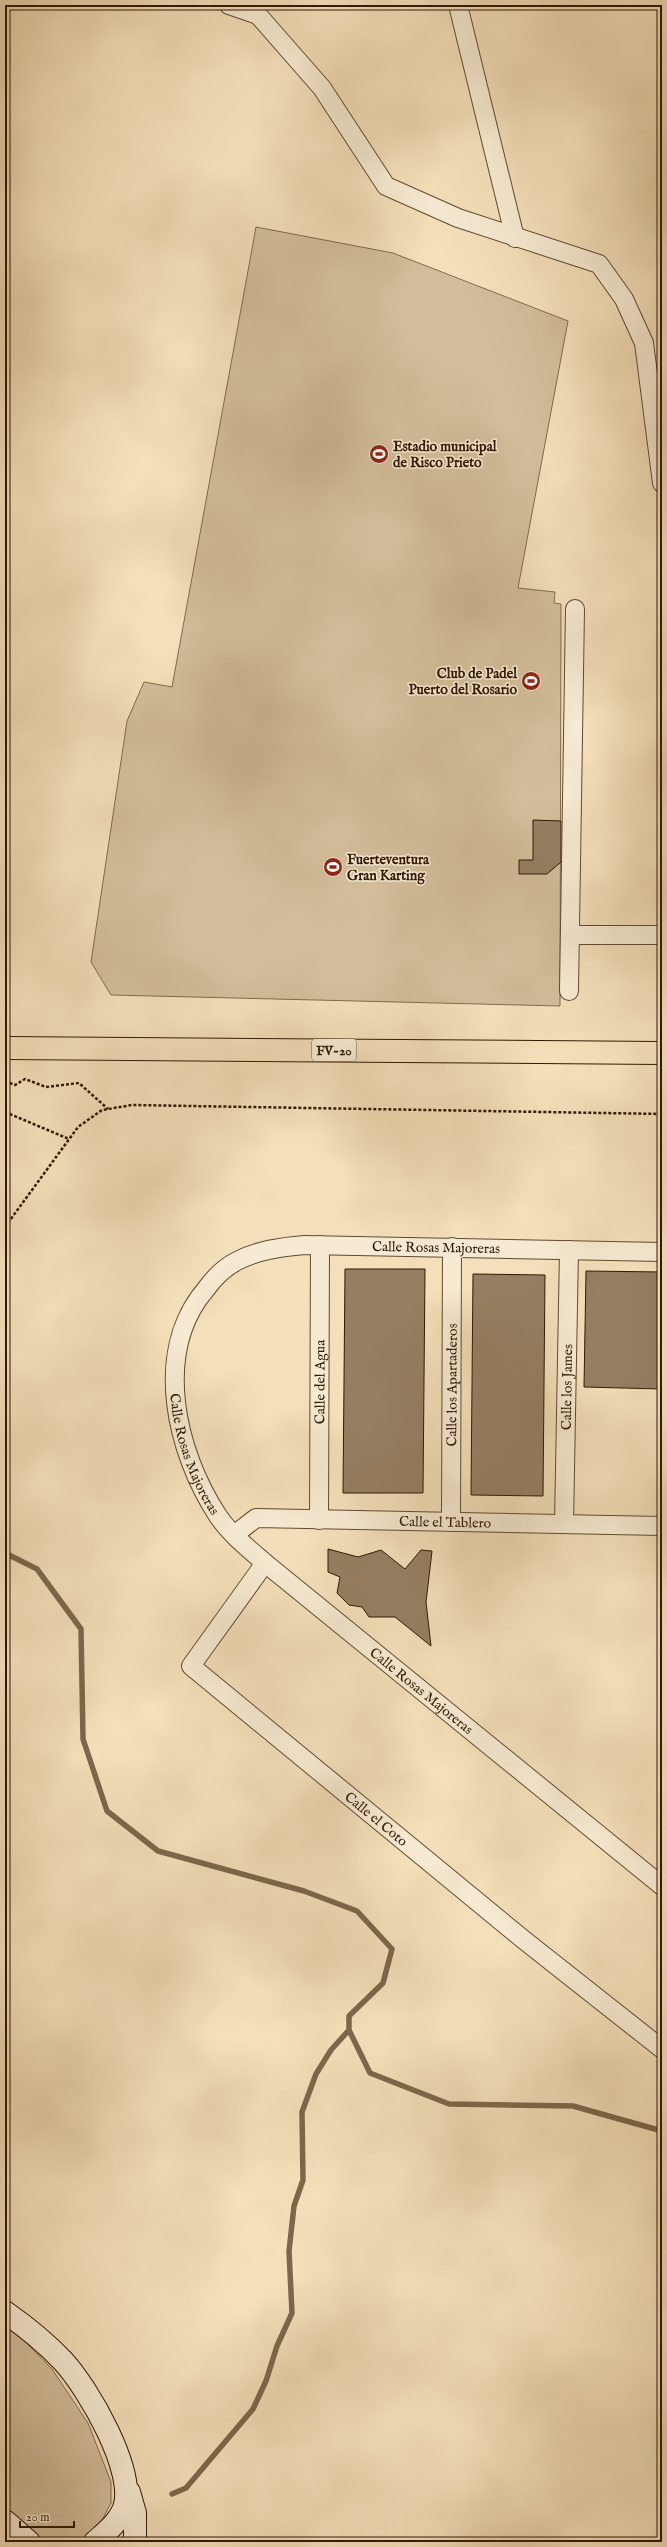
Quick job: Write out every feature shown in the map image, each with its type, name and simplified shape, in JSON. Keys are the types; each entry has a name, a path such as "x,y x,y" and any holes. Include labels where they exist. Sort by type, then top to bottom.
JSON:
{"main road":[{"name":"FV-20","path":"5,1048 662,1053"}],"street":[{"path":"229,5 258,14 293,54 322,88 386,186 458,218 599,264 624,299 644,343 662,483"},
{"path":"458,5 516,238"},
{"path":"569,991 575,609"},
{"path":"570,935 662,935"},
{"name":"Calle Rosas Majoreras","path":"662,1252 320,1245 268,1249 237,1261 216,1276 192,1304 180,1332 175,1370 176,1408 183,1440 199,1480 215,1510 234,1535 265,1563 662,1886"},
{"name":"Calle del Agua","path":"320,1245 320,1520"},
{"name":"Calle los Apartaderos","path":"451,1522 452,1247"},
{"name":"Calle los James","path":"564,1524 569,1250"},
{"name":"Calle el Tablero","path":"234,1535 256,1518 662,1526"},
{"name":"Calle el Coto","path":"265,1563 191,1666 524,1940 662,2049"},
{"path":"5,2301 28,2318 62,2360 98,2415 120,2459 134,2513 135,2542"},
{"path":"5,2312 62,2360"},
{"path":"95,2542 118,2520 124,2509 127,2485"},
{"path":"5,2521 29,2542"}],"path":[{"path":"5,1081 15,1086 25,1079 46,1087 78,1084 108,1109"},
{"path":"5,1227 78,1127 102,1110 132,1105 662,1114"},
{"path":"5,1112 69,1139"}],"shaded area":[{"path":"256,227 393,253 568,321 518,588 555,592 554,603 561,604 560,1006 111,995 91,962 127,721 144,682 172,687"},
{"path":"5,2324 16,2332 52,2369 88,2423 111,2482 111,2503 100,2524 78,2542 45,2542 5,2508"}],"building":[{"path":"533,820 561,821 561,862 547,874 519,874 519,860 533,860"},
{"path":"345,1269 425,1269 423,1493 343,1493"},
{"path":"586,1271 662,1272 662,1389 584,1387"},
{"path":"473,1274 545,1275 543,1496 471,1495"},
{"path":"328,1549 358,1557 381,1550 405,1569 421,1550 432,1551 426,1602 431,1646 395,1617 369,1617 362,1607 349,1605 337,1593 340,1577 328,1572"}],"waterway":[{"path":"5,1553 37,1569 81,1629 83,1739 107,1811 158,1851 304,1891 357,1911 392,1949 383,1983 349,2016 349,2030 370,2073 449,2104 573,2106 662,2131"},
{"path":"172,2494 186,2488 253,2409 266,2381 277,2346 292,2313 289,2251 294,2206 303,2180 302,2112 316,2074 331,2050 349,2030"}],"place":[{"name":"Estadio municipal de Risco Prieto","path":"379,454"},
{"name":"Club de Padel Puerto del Rosario","path":"531,681"},
{"name":"Fuerteventura Gran Karting","path":"333,867"}]}
